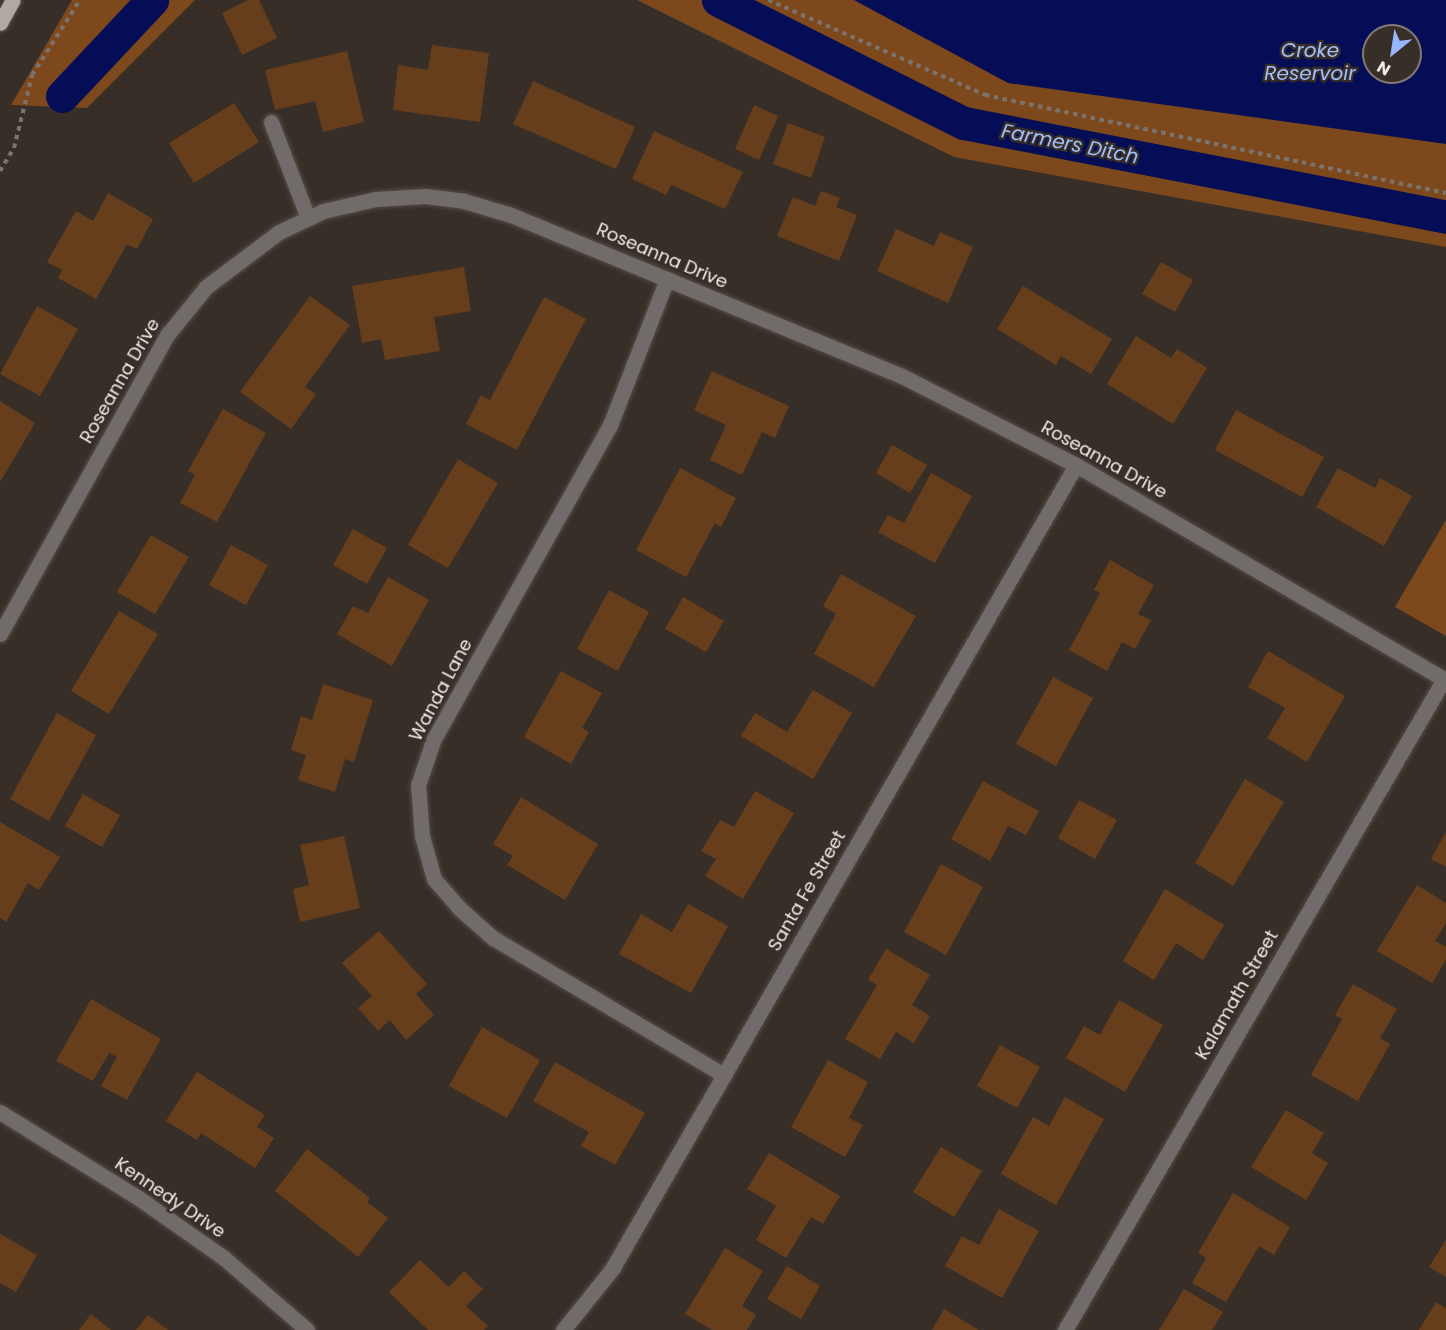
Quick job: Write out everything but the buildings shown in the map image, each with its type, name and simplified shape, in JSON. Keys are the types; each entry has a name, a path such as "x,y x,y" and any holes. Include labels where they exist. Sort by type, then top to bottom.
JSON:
{"main road":[{"path":"0,22 13,0"}],"street":[{"path":"272,122 308,218"},
{"name":"Roseanna Drive","path":"0,634 168,334 206,287 248,253 308,218 376,199 425,196 464,201 511,215 902,376 1076,465 1445,680"},
{"name":"Wanda Lane","path":"667,279 610,425 433,741 418,785 422,836 434,879 459,908 493,938 724,1075"},
{"name":"Santa Fe Street","path":"563,1330 612,1269 1076,465"},
{"name":"Kalamath Street","path":"1065,1330 1445,680"},
{"name":"Kennedy Drive","path":"0,1112 137,1197 224,1258 307,1330"}],"path":[{"path":"0,171 14,148 32,75 80,0"},
{"path":"768,0 985,95 1446,194"}],"shaded area":[{"path":"72,0 195,0 87,108 11,105"},
{"path":"637,0 1446,0 1446,247 954,157"},
{"path":"1446,520 1446,636 1395,607"}],"water":[{"name":"Croke Reservoir","path":"854,0 1446,0 1446,144 1008,83"}],"waterway":[{"name":"Farmers Ditch","path":"62,96 152,0"},
{"name":"Farmers Ditch","path":"718,0 964,123 1446,217"}]}
